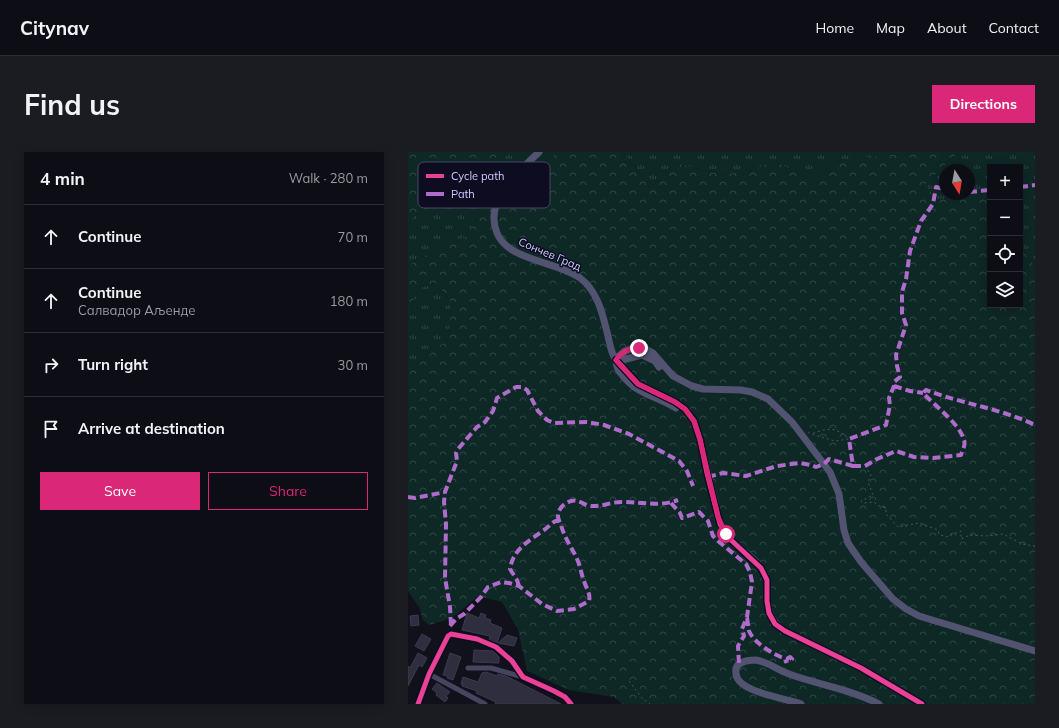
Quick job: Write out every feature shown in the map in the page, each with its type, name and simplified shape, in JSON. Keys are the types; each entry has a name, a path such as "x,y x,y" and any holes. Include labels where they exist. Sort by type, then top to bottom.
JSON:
{"main road":[{"name":"Сончев Град","path":"529,162 539,152"},
{"name":"Сончев Град","path":"496,208 494,222 497,232 501,241 508,248 560,268 581,279 595,296 604,320 612,352 616,360 617,369 633,387 646,395 672,405 686,417 695,431 703,453"},
{"path":"610,343 625,351"},
{"path":"616,360 625,351 639,348 650,350 673,376 692,386 703,390 741,390 752,392 768,399 788,417 815,450 830,472 840,494 844,530 848,542 861,562 893,599 906,609 919,616 1035,651"},
{"path":"616,360 642,355 648,357 655,361 671,379 692,390 712,393 752,392"},
{"path":"629,374 629,363 636,356"},
{"path":"616,360 641,386 670,398 685,409 697,428 718,517 723,529 731,540 755,562 765,574 767,580 768,608 770,616 775,624 784,631 878,677 922,704"},
{"path":"801,704 746,687 737,680 735,671 736,667 748,660 760,661 788,674 848,690 878,704"}],"street":[{"path":"418,704 429,674 448,636 451,634 477,639 496,647 512,661 523,677"},
{"path":"468,668 491,668 523,677 565,697 571,704"},
{"path":"429,674 485,704"}],"path":[{"path":"804,430 811,434 835,441 849,439 841,432 827,428 811,434"},
{"path":"865,466 872,475 868,482 873,495 861,501 864,503 874,502 879,506 886,508 886,514 898,526 919,523 938,530 939,534 946,537 960,531 961,539 970,535 986,536 1003,534 1022,544 1035,546"},
{"path":"629,681 642,698 650,704"}],"green space":[{"path":"408,152 505,152 491,162 418,162 418,208 425,208 413,217 408,225"},
{"path":"505,152 557,152 547,162 491,162"},
{"path":"557,152 622,152 650,188 675,163 723,175 749,170 775,161 812,181 839,160 911,152 959,152 946,164 939,164 939,171 925,184 937,201 975,200 975,190 983,188 987,189 987,308 1023,308 1023,248 1035,269 1035,704 622,704 614,697 569,690 527,671 518,629 502,602 478,596 457,614 446,620 429,625 423,620 419,607 408,591 408,373 449,338 451,302 436,283 418,288 408,320 408,268 414,261 465,237 484,208 550,208 550,162 547,162"},
{"path":"622,152 911,153 839,160 812,181 775,161 749,170 723,175 675,163 650,188"},
{"path":"959,152 1035,152 1035,270 1023,248 1023,164 987,164 987,189 983,188 975,190 975,164 946,164"},
{"path":"939,170 939,200 940,200 937,201 921,186"},
{"path":"425,208 484,208 465,237 414,261 408,268 408,225 413,217"},
{"path":"436,283 451,302 449,338 408,373 408,320 418,288"}],"building":[{"path":"467,613 479,618 481,613 486,615 485,618 491,620 490,623 502,628 497,643 489,640 490,636 462,630"},
{"path":"418,615 419,625 411,626 410,616"},
{"path":"422,634 431,639 424,651 415,646"},
{"path":"507,635 517,638 514,646 498,643"},
{"path":"474,650 493,651 499,657 499,663 473,662"},
{"path":"418,653 427,658 422,667 419,665 408,686 408,666 410,668"},
{"path":"450,653 461,657 453,680 447,678 448,676 443,675"},
{"path":"486,672 497,676 498,674 506,676 561,704 495,704 496,702 476,693 477,691 462,686 463,684 461,684 463,677 478,682 482,673"},
{"path":"437,683 450,692 446,696 448,698 445,702 436,695 437,693 432,689"}],"marked path":[{"path":"1023,187 1035,185"},
{"path":"708,477 723,473 746,476 777,466 800,463 816,467 824,464 829,459 853,466 849,439 886,425 890,405 889,398 894,382 900,377 896,355 906,325 902,313 902,292 906,279 910,251 921,221 933,204 936,187 939,188"},
{"path":"975,191 987,190"},
{"path":"894,386 923,393"},
{"path":"451,625 450,607 445,578 445,492 457,461 456,453 458,449 477,427 485,422 493,411 497,398 516,387 522,387 527,390 538,411 547,420 554,423 587,422 604,425 629,434 679,461 687,471 693,486"},
{"path":"853,466 865,466 896,451 914,457 933,458 961,455 965,444 962,434 952,421 923,393 926,390 1008,414 1035,425"},
{"path":"408,497 415,498 445,492"},
{"path":"450,626 481,597 488,587 501,582 519,586 542,604 557,611 574,609 589,601 589,593 579,564 558,518 559,511 566,503 576,501 595,506 620,502 658,504 678,500"},
{"path":"671,503 680,513 682,518 699,512 708,521 713,536 746,564 750,572 752,582 747,617 742,629 744,636 738,646 739,664"},
{"path":"519,586 510,569 514,556 522,546 552,523 559,520"},
{"path":"747,618 749,631 755,640 777,655 787,659 790,657 792,659 784,662"}],"cycle path":[{"path":"616,360 638,384 675,402 685,409 694,421 700,439 720,524 731,540 761,568 767,580 767,601 769,613 775,624 785,631 861,668 922,704"},
{"path":"418,704 429,674 448,636 451,634 477,639 496,647 512,661 523,677 565,697 571,704"}],"route":[{"path":"639,348 625,351 616,360 638,384 670,398 685,409 694,421 700,440 718,517 726,534"}]}
